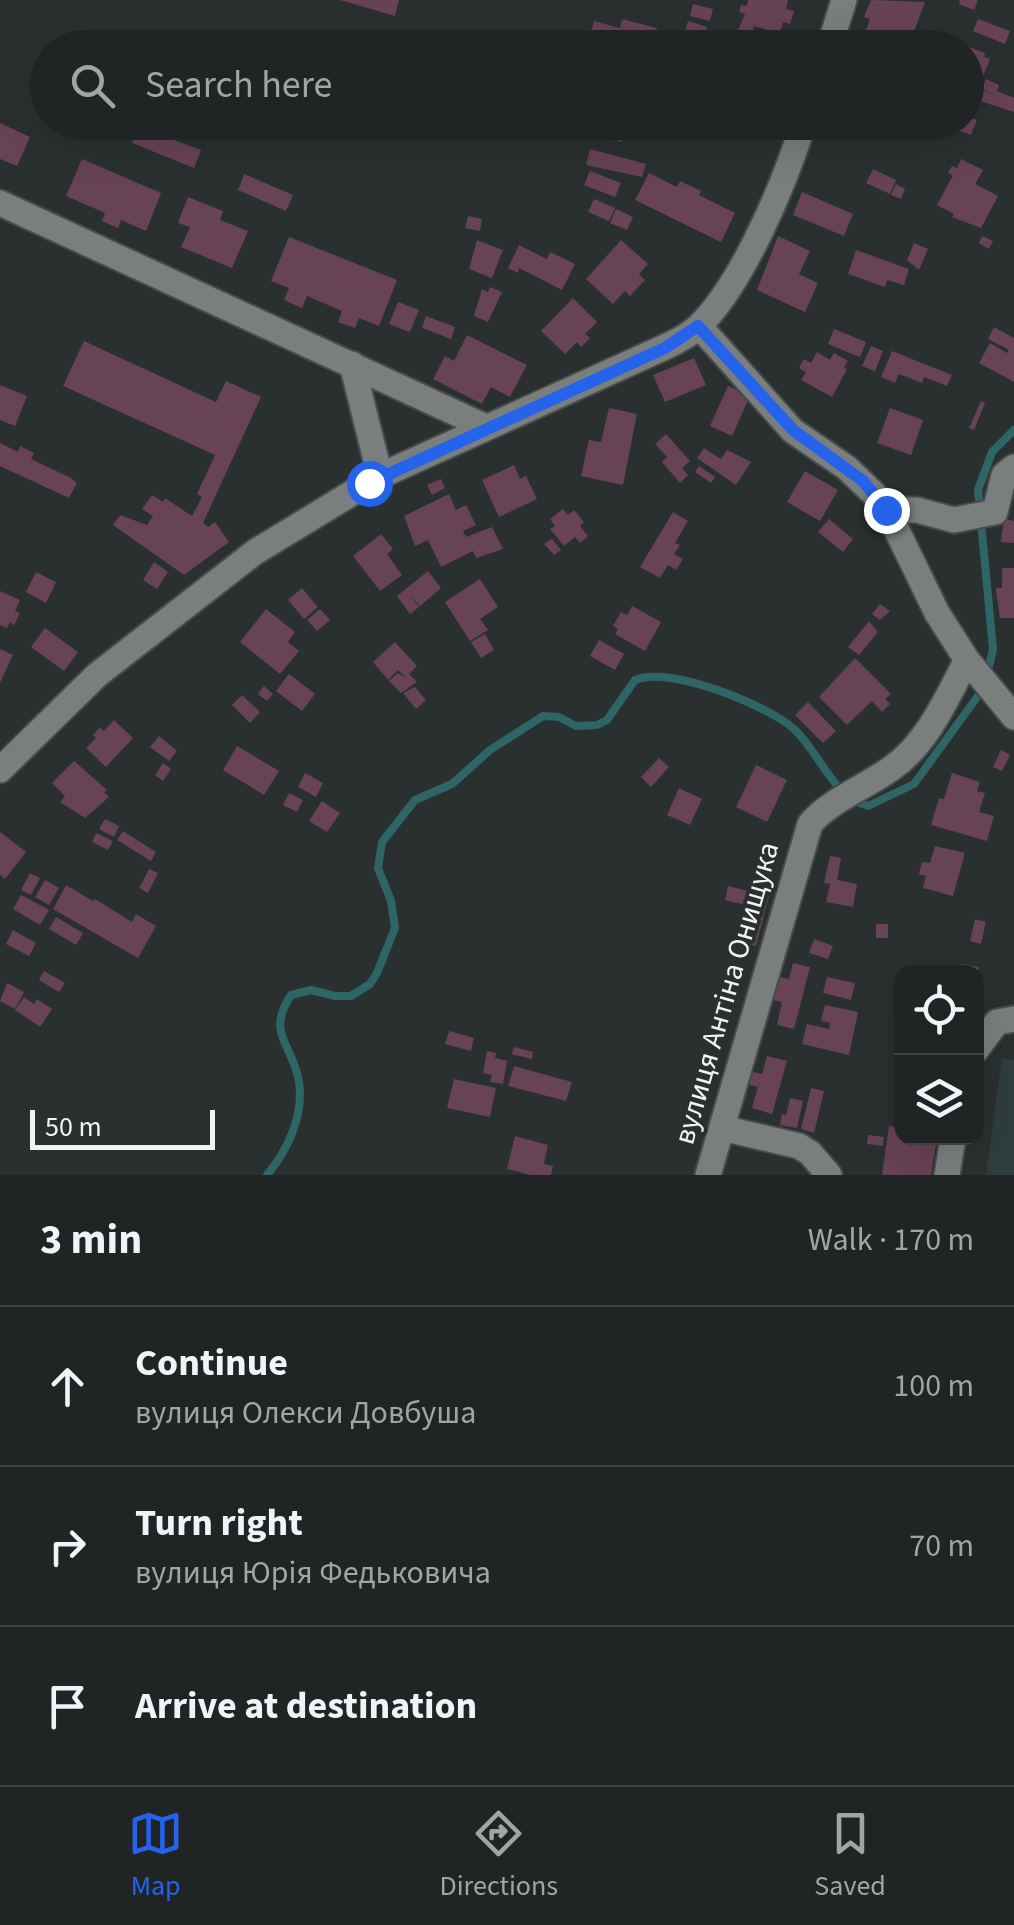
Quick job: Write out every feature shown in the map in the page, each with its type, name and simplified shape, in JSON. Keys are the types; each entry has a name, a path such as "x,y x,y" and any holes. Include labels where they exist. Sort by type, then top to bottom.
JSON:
{"street":[{"path":"835,30 844,0"},
{"path":"0,770 97,675 254,552 380,476 665,348 698,326 750,250 798,140"},
{"path":"0,203 486,427"},
{"path":"698,326 793,430 863,481 886,510 928,597 979,675 1014,717"},
{"path":"352,364 380,476"},
{"path":"886,510 904,508 945,519 980,516 999,506 1004,475 1014,466"},
{"name":"вулиця Антіна Онищука","path":"708,1175 806,832 823,809 896,766 979,675"},
{"path":"984,1039 997,1022 1014,1019"},
{"path":"722,1128 799,1146 829,1175"},
{"path":"947,1175 952,1145"}],"shaded area":[{"path":"1002,1058 1014,1060 1014,1175 986,1175"}],"building":[{"path":"340,0 399,0 395,16"},
{"path":"748,0 788,0 786,9 794,11 790,24 783,22 781,30 754,26 753,30 738,30 745,14 739,12 741,5 747,6"},
{"path":"871,0 925,2 915,30 866,30 870,19 864,17"},
{"path":"960,0 978,0 974,10 959,4"},
{"path":"693,4 713,9 710,21 690,16"},
{"path":"622,19 657,28 592,30 594,21 620,28"},
{"path":"978,19 1010,31 1005,44 984,35 984,30 973,30"},
{"path":"688,21 707,27 706,30 685,30"},
{"path":"986,79 999,85 997,91 1014,98 1014,112 984,102 984,91 993,94 984,90"},
{"path":"0,123 30,137 17,166 0,159"},
{"path":"174,140 201,150 194,168 132,143"},
{"path":"590,149 646,164 642,177 586,165"},
{"path":"82,159 161,193 146,231 121,220 118,228 102,221 105,213 66,196"},
{"path":"961,159 983,170 975,184 998,196 981,228 952,217 954,214 937,205 953,175 948,173 952,166 957,168"},
{"path":"873,169 896,180 890,194 866,183"},
{"path":"590,171 621,183 615,197 584,185"},
{"path":"649,173 677,187 680,181 735,213 721,242 635,200"},
{"path":"244,174 293,195 286,211 238,190"},
{"path":"896,184 905,189 901,199 891,195"},
{"path":"802,192 853,214 844,236 793,215"},
{"path":"188,197 223,211 220,220 248,231 232,268 181,247 190,227 178,223"},
{"path":"594,199 615,208 609,221 588,212"},
{"path":"616,209 633,217 627,230 610,223"},
{"path":"468,216 482,219 480,231 465,228"},
{"path":"778,236 810,251 799,274 818,283 805,312 757,290"},
{"path":"982,236 993,241 989,249 979,243"},
{"path":"289,237 397,280 379,326 359,318 355,328 338,322 342,311 307,296 302,308 284,300 289,288 271,281"},
{"path":"477,240 503,250 492,278 469,269"},
{"path":"621,240 648,264 639,274 645,280 630,296 625,291 613,304 586,279"},
{"path":"914,243 928,249 919,270 907,260"},
{"path":"519,245 547,259 550,252 575,264 562,290 519,268 518,273 508,268"},
{"path":"856,250 909,269 904,285 887,280 885,287 848,274"},
{"path":"490,287 502,292 488,322 474,316 482,289 488,292"},
{"path":"573,298 597,322 585,334 590,338 581,347 577,342 565,354 541,331"},
{"path":"398,302 419,310 410,332 389,324"},
{"path":"426,316 455,327 451,339 422,328"},
{"path":"994,327 1014,338 1014,382 979,363 990,343 1007,353 1009,350 988,339"},
{"path":"834,329 866,342 860,357 828,344"},
{"path":"467,335 527,365 510,397 491,387 482,404 433,379 445,356 454,361"},
{"path":"84,341 216,402 226,381 261,397 203,523 208,527 215,522 229,542 184,575 113,525 120,515 147,525 153,516 142,509 152,495 163,502 165,498 192,516 202,497 197,494 215,455 63,386"},
{"path":"871,346 883,351 875,371 862,366"},
{"path":"892,351 952,375 947,386 924,377 922,383 899,374 895,383 881,377"},
{"path":"817,352 830,360 834,353 848,361 832,397 801,380 806,372 799,368 804,359 811,363"},
{"path":"694,358 706,385 665,402 653,375"},
{"path":"0,385 27,396 15,426 0,420"},
{"path":"728,386 750,396 732,436 710,426"},
{"path":"981,401 985,403 974,430 969,428"},
{"path":"609,408 637,414 623,485 581,476 589,440 601,442"},
{"path":"890,408 923,420 911,455 877,443"},
{"path":"666,434 690,461 682,468 688,475 680,483 662,462 667,457 655,444"},
{"path":"0,443 18,452 20,446 34,453 31,459 71,478 77,483 69,498 0,466"},
{"path":"704,448 721,459 727,450 751,462 736,485 697,458"},
{"path":"514,465 520,479 526,476 537,499 499,517 482,480"},
{"path":"699,466 715,477 711,483 695,472"},
{"path":"805,471 838,490 820,521 787,502"},
{"path":"441,479 445,488 432,495 427,485"},
{"path":"449,494 456,510 466,505 476,525 463,531 466,537 492,527 503,549 476,558 473,551 441,567 428,540 415,546 404,516"},
{"path":"563,509 568,515 574,510 584,522 580,526 588,536 580,543 575,537 564,546 550,529 555,526 550,519"},
{"path":"673,512 688,521 675,543 680,545 674,554 683,559 676,570 668,565 660,578 640,567"},
{"path":"829,519 853,539 843,552 818,532"},
{"path":"1004,519 1014,521 1014,543 1001,542"},
{"path":"381,534 393,549 387,554 402,575 380,591 353,556"},
{"path":"552,539 561,550 554,555 544,544"},
{"path":"154,562 168,572 157,589 143,580"},
{"path":"1002,568 1014,568 1014,618 1000,618 996,588 1002,588"},
{"path":"428,571 441,588 420,606 409,594 419,607 410,614 397,596"},
{"path":"36,572 56,582 46,603 26,592"},
{"path":"480,579 498,607 480,619 488,630 470,641 445,602"},
{"path":"302,588 318,607 304,619 288,600"},
{"path":"0,591 20,600 15,611 20,613 14,625 10,622 7,628 0,625"},
{"path":"880,604 890,611 880,620 872,614"},
{"path":"632,606 661,622 645,651 615,634 618,629 613,626 621,612 627,615"},
{"path":"266,609 295,632 288,642 299,651 280,674 240,642"},
{"path":"320,609 330,620 317,631 307,620"},
{"path":"869,621 878,632 859,655 848,647"},
{"path":"45,628 78,652 64,671 31,647"},
{"path":"485,634 494,650 481,658 471,642"},
{"path":"599,640 624,654 615,670 590,656"},
{"path":"395,642 417,666 409,674 417,682 401,693 389,681 398,673 406,678 398,670 388,680 373,662"},
{"path":"0,649 13,655 0,683"},
{"path":"855,658 891,694 885,699 890,704 882,712 872,701 847,725 819,697"},
{"path":"289,674 315,694 302,711 276,691"},
{"path":"264,686 273,694 267,701 258,694"},
{"path":"415,687 426,700 416,709 403,693"},
{"path":"242,695 260,712 250,723 232,705"},
{"path":"808,702 836,731 823,743 795,715"},
{"path":"114,720 133,738 106,767 86,748 100,727 104,731"},
{"path":"159,736 177,751 169,761 150,747"},
{"path":"237,746 279,771 264,795 223,770"},
{"path":"1001,750 1010,755 1002,771 993,767"},
{"path":"659,758 669,767 651,787 641,777"},
{"path":"74,761 107,790 104,792 109,797 85,818 60,802 65,796 52,783"},
{"path":"163,763 171,769 163,781 155,775"},
{"path":"756,765 787,780 767,822 736,807"},
{"path":"305,773 323,783 316,797 298,787"},
{"path":"952,773 980,782 977,791 985,793 979,812 994,816 987,841 931,825"},
{"path":"679,788 702,799 690,825 667,815"},
{"path":"289,793 303,800 297,812 283,805"},
{"path":"322,801 340,813 327,832 309,821"},
{"path":"105,819 119,826 114,837 99,829"},
{"path":"123,831 156,852 151,861 117,840"},
{"path":"0,832 26,852 5,879 0,875"},
{"path":"96,833 113,841 108,850 92,842"},
{"path":"935,846 965,853 953,896 923,888 926,876 919,874 922,862 930,863"},
{"path":"830,856 841,858 837,880 857,884 853,907 826,902 830,884 824,883"},
{"path":"149,869 158,873 148,893 139,888"},
{"path":"30,873 40,878 31,895 21,890"},
{"path":"45,880 59,888 49,905 35,897"},
{"path":"66,885 132,922 136,914 156,926 138,958 53,909"},
{"path":"728,886 769,896 756,946 738,942 746,905 725,900"},
{"path":"21,895 49,910 40,925 13,909"},
{"path":"56,917 83,933 76,945 49,929"},
{"path":"975,919 986,922 981,944 970,941"},
{"path":"876,924 888,924 888,938 876,938"},
{"path":"13,930 36,943 29,956 6,944"},
{"path":"814,939 833,946 828,959 809,953"},
{"path":"793,963 810,967 794,1029 777,1025 782,1002 773,1000 779,977 789,979"},
{"path":"44,971 65,983 59,992 39,980"},
{"path":"827,977 855,983 851,1000 823,993"},
{"path":"7,983 24,992 15,1009 0,1001"},
{"path":"24,997 34,1004 37,999 52,1009 40,1027 15,1010"},
{"path":"825,1005 858,1012 849,1055 802,1044 807,1024 829,1029 830,1023 821,1021"},
{"path":"449,1031 474,1038 471,1051 445,1044"},
{"path":"514,1047 533,1052 532,1059 512,1054"},
{"path":"487,1051 507,1061 503,1084 490,1082 492,1075 483,1073"},
{"path":"767,1056 787,1061 772,1114 752,1108 758,1087 749,1085 753,1072 762,1074"},
{"path":"514,1066 572,1082 566,1101 508,1086"},
{"path":"454,1079 496,1088 490,1117 447,1108"},
{"path":"811,1088 824,1091 814,1133 801,1129"},
{"path":"790,1098 803,1101 797,1128 780,1125"},
{"path":"889,1126 894,1127 894,1145 936,1145 931,1175 882,1175"},
{"path":"868,1135 884,1137 883,1146 867,1144"},
{"path":"515,1136 548,1145 544,1164 553,1166 551,1175 507,1169"}],"waterway":[{"path":"987,675 993,649 978,490 992,452 1014,430"},
{"path":"267,1175 288,1143 299,1107 296,1069 281,1030 284,1009 291,995 311,990 351,996 370,984 377,973 395,928 391,901 378,868 382,842 415,800 452,784 490,750 543,716 559,717 576,726 597,725 607,720 635,680 650,677 717,690 781,719 803,739 836,784 868,806 914,784 983,689"}],"route":[{"path":"369,483 665,348 698,326 793,430 863,481 886,510"}]}
